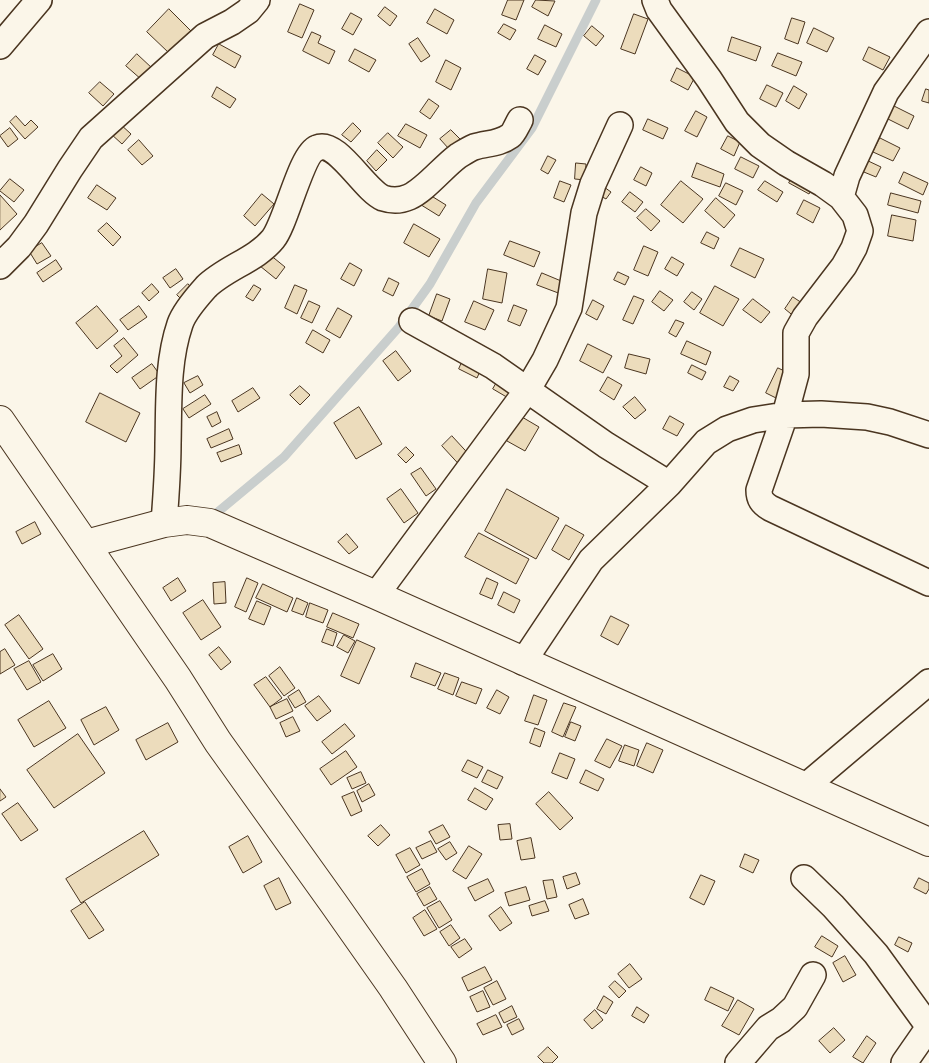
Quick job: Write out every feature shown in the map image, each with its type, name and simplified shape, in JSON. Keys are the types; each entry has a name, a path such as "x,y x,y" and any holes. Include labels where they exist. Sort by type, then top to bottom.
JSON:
{"street":[{"path":"0,46 38,0"},
{"path":"0,266 19,247 36,224 70,169 92,138 205,36 248,11 256,0"},
{"path":"655,0 659,10 737,122 760,145 786,164 823,184 841,197 855,214 860,231 854,248 844,266 805,317 796,333 796,374 785,414 759,490 759,498 763,504 929,583"},
{"path":"841,197 850,169 886,92 929,32"},
{"path":"164,523 170,382 175,342 180,322 206,286 258,252 274,239 285,216 296,183 312,151 318,147 327,147 337,152 359,178 382,197 397,201 410,197 458,156 473,147 496,143 511,135 520,120"},
{"path":"376,595 528,389 549,352 569,308 584,213 593,184 620,125"},
{"path":"412,321 493,366 606,445 669,484"},
{"path":"523,662 591,560 669,484 706,442 727,429 753,420 785,414 821,414 867,417 897,424 929,435"},
{"path":"0,420 178,679 218,742 334,904 442,1063"},
{"path":"86,544 164,523 188,520 210,523 376,595 929,842"},
{"path":"806,786 929,682"},
{"path":"804,878 833,906 876,954 929,1027 904,1063"},
{"path":"738,1063 768,1028 781,1020 795,1007 813,975"}],"building":[{"path":"508,0 524,0 516,20 502,15"},
{"path":"536,0 555,1 548,16 532,7"},
{"path":"300,4 314,10 302,38 288,32"},
{"path":"385,7 397,16 390,26 378,16"},
{"path":"169,9 191,31 169,53 147,32"},
{"path":"435,9 454,20 447,34 427,23"},
{"path":"351,13 362,19 353,35 342,29"},
{"path":"634,14 648,19 635,54 621,49"},
{"path":"792,18 805,22 798,44 785,39"},
{"path":"504,24 516,30 510,40 498,33"},
{"path":"545,25 562,34 556,47 538,39"},
{"path":"592,26 604,36 596,46 584,36"},
{"path":"814,28 834,38 827,52 807,43"},
{"path":"312,32 321,36 318,43 335,51 329,64 303,51"},
{"path":"732,37 761,47 756,61 728,51"},
{"path":"418,38 430,56 421,62 409,44"},
{"path":"219,44 241,56 235,68 213,55"},
{"path":"869,47 890,57 883,70 863,60"},
{"path":"355,49 376,60 369,72 349,61"},
{"path":"778,53 802,62 796,76 772,66"},
{"path":"137,54 153,69 142,80 126,66"},
{"path":"535,55 546,61 538,75 527,69"},
{"path":"446,60 461,68 451,90 436,82"},
{"path":"677,68 695,77 688,90 671,81"},
{"path":"100,82 114,94 103,106 89,93"},
{"path":"767,85 783,93 776,107 760,99"},
{"path":"794,86 807,94 799,109 786,101"},
{"path":"217,87 236,99 230,108 212,97"},
{"path":"926,89 929,90 929,103 922,101"},
{"path":"429,99 439,106 430,119 420,112"},
{"path":"890,104 914,116 908,129 884,117"},
{"path":"696,111 707,117 697,137 685,131"},
{"path":"16,116 25,126 31,120 38,127 25,139 10,122"},
{"path":"648,119 668,128 663,139 643,130"},
{"path":"119,123 131,134 122,144 110,133"},
{"path":"353,123 361,131 351,142 342,135"},
{"path":"406,124 427,135 420,148 398,136"},
{"path":"10,128 18,139 8,147 0,136"},
{"path":"451,130 460,139 449,149 440,139"},
{"path":"388,133 403,147 393,158 378,143"},
{"path":"728,136 740,142 734,156 721,149"},
{"path":"880,138 900,148 893,161 873,152"},
{"path":"139,140 153,156 142,165 128,150"},
{"path":"377,150 387,160 376,171 367,161"},
{"path":"548,156 556,160 548,174 541,170"},
{"path":"741,157 759,166 753,178 735,169"},
{"path":"864,159 881,167 876,177 859,170"},
{"path":"576,163 586,164 585,180 575,179"},
{"path":"697,163 724,174 720,187 692,177"},
{"path":"641,167 652,173 646,186 634,180"},
{"path":"904,172 928,183 923,195 899,183"},
{"path":"794,174 814,184 809,194 789,183"},
{"path":"10,179 24,190 14,202 0,191"},
{"path":"560,181 571,185 564,202 554,198"},
{"path":"681,181 703,199 683,223 661,205"},
{"path":"765,181 783,192 777,202 758,190"},
{"path":"726,183 743,191 736,205 719,196"},
{"path":"97,185 116,198 107,210 88,198"},
{"path":"604,187 611,192 606,199 599,195"},
{"path":"425,192 446,205 439,216 418,203"},
{"path":"630,192 643,202 635,212 622,202"},
{"path":"891,193 921,201 918,213 888,205"},
{"path":"262,194 274,204 255,226 244,216"},
{"path":"0,195 17,214 0,230"},
{"path":"716,198 735,215 724,228 705,211"},
{"path":"804,200 820,208 813,223 797,214"},
{"path":"646,209 660,221 651,231 637,218"},
{"path":"892,215 916,220 913,241 888,236"},
{"path":"107,223 121,237 113,246 98,231"},
{"path":"414,224 440,239 429,257 404,243"},
{"path":"707,232 719,238 714,249 701,243"},
{"path":"510,241 540,252 534,267 504,255"},
{"path":"42,243 51,256 37,264 29,251"},
{"path":"644,246 658,252 648,276 634,270"},
{"path":"740,248 764,259 755,278 731,266"},
{"path":"269,254 285,267 276,279 260,266"},
{"path":"672,257 684,264 677,276 665,269"},
{"path":"56,260 62,269 43,282 37,273"},
{"path":"350,263 362,270 354,286 341,279"},
{"path":"176,269 183,279 170,288 163,278"},
{"path":"488,269 507,273 502,303 483,299"},
{"path":"618,272 629,277 625,285 614,280"},
{"path":"542,273 566,283 561,294 537,285"},
{"path":"389,278 399,283 393,296 383,291"},
{"path":"152,284 159,292 149,301 142,293"},
{"path":"188,284 197,294 186,304 177,295"},
{"path":"254,285 261,289 253,301 246,297"},
{"path":"295,285 307,290 297,314 285,308"},
{"path":"715,286 739,299 723,326 700,313"},
{"path":"660,291 673,300 664,311 652,302"},
{"path":"692,292 702,299 694,310 684,302"},
{"path":"437,294 450,299 442,321 429,316"},
{"path":"634,296 644,300 633,324 623,320"},
{"path":"793,297 805,305 796,318 785,309"},
{"path":"753,299 770,312 761,323 743,310"},
{"path":"593,300 604,306 597,320 586,314"},
{"path":"309,301 320,306 312,323 301,318"},
{"path":"474,301 494,310 485,330 465,322"},
{"path":"514,305 527,310 520,326 508,321"},
{"path":"97,306 118,331 97,349 76,323"},
{"path":"139,306 147,317 128,330 120,320"},
{"path":"338,308 352,316 340,338 326,330"},
{"path":"676,320 684,323 676,337 669,333"},
{"path":"313,330 330,340 323,353 306,343"},
{"path":"124,338 138,355 117,373 110,366 122,356 114,346"},
{"path":"687,341 711,352 706,365 681,354"},
{"path":"588,344 612,356 603,373 580,361"},
{"path":"396,351 411,371 398,381 383,361"},
{"path":"629,354 650,359 646,374 625,368"},
{"path":"463,360 481,369 477,378 459,369"},
{"path":"152,364 160,375 140,389 132,378"},
{"path":"692,365 706,372 702,380 688,373"},
{"path":"778,368 791,374 778,399 766,393"},
{"path":"198,376 203,385 190,393 184,383"},
{"path":"730,376 739,381 733,391 724,387"},
{"path":"500,377 518,387 510,399 493,389"},
{"path":"608,377 622,385 614,400 600,391"},
{"path":"300,386 310,395 300,405 290,395"},
{"path":"253,388 260,398 238,412 232,401"},
{"path":"100,393 140,413 126,442 86,422"},
{"path":"205,395 211,404 189,418 183,409"},
{"path":"635,397 646,410 635,419 623,407"},
{"path":"359,407 382,444 356,459 334,423"},
{"path":"217,412 221,422 212,427 207,417"},
{"path":"670,416 684,424 677,436 663,429"},
{"path":"522,417 539,427 525,451 507,441"},
{"path":"229,429 233,439 211,448 207,439"},
{"path":"452,436 476,462 466,472 442,446"},
{"path":"239,445 242,454 221,462 217,453"},
{"path":"406,447 414,455 406,463 398,455"},
{"path":"421,468 436,489 426,496 411,474"},
{"path":"401,489 418,513 404,523 387,499"},
{"path":"507,489 559,518 536,559 485,531"},
{"path":"35,522 41,534 22,544 16,532"},
{"path":"566,525 584,535 569,560 552,550"},
{"path":"479,533 529,559 516,584 465,557"},
{"path":"347,534 358,547 349,554 338,542"},
{"path":"178,578 186,591 171,601 163,588"},
{"path":"247,578 258,583 246,612 235,607"},
{"path":"487,578 498,583 492,599 480,594"},
{"path":"225,582 226,603 214,604 213,583"},
{"path":"263,584 293,598 287,612 256,598"},
{"path":"504,592 520,600 514,613 498,605"},
{"path":"297,598 308,603 303,615 292,611"},
{"path":"203,600 221,627 201,640 183,613"},
{"path":"257,601 271,607 264,625 249,619"},
{"path":"310,603 328,610 323,623 306,617"},
{"path":"333,613 359,624 353,638 327,627"},
{"path":"19,615 43,649 29,659 5,625"},
{"path":"611,616 629,625 618,645 601,636"},
{"path":"327,629 337,633 333,646 322,642"},
{"path":"344,635 355,641 348,653 337,647"},
{"path":"357,640 375,648 359,684 341,676"},
{"path":"219,647 231,662 221,670 209,655"},
{"path":"5,649 15,665 0,674 0,652"},
{"path":"53,654 62,669 43,681 33,665"},
{"path":"29,661 41,682 27,690 14,669"},
{"path":"416,663 441,673 435,686 411,677"},
{"path":"280,667 295,688 284,696 269,676"},
{"path":"445,673 459,678 453,695 438,689"},
{"path":"266,677 282,698 270,707 254,685"},
{"path":"462,682 482,689 476,704 456,696"},
{"path":"299,690 306,702 295,708 288,697"},
{"path":"497,690 509,697 500,714 487,708"},
{"path":"534,695 547,700 538,725 525,721"},
{"path":"319,696 331,711 317,721 305,706"},
{"path":"287,699 293,711 276,719 270,707"},
{"path":"49,701 66,728 34,747 18,720"},
{"path":"564,703 576,707 563,737 552,732"},
{"path":"106,707 119,730 94,745 81,720"},
{"path":"293,717 300,731 286,737 280,723"},
{"path":"571,722 581,726 575,741 565,737"},
{"path":"168,723 178,742 146,760 136,740"},
{"path":"345,724 355,736 332,754 322,742"},
{"path":"535,728 545,732 540,747 530,743"},
{"path":"78,734 105,773 54,808 27,770"},
{"path":"607,739 622,746 610,768 595,761"},
{"path":"647,743 663,750 653,773 637,766"},
{"path":"625,745 639,750 634,766 619,761"},
{"path":"346,751 357,767 331,785 320,769"},
{"path":"560,753 575,759 567,779 552,773"},
{"path":"468,760 483,767 477,778 462,771"},
{"path":"488,770 503,777 497,789 482,782"},
{"path":"586,770 604,779 598,791 580,783"},
{"path":"361,772 366,783 352,789 347,778"},
{"path":"369,784 375,795 362,802 357,791"},
{"path":"475,788 493,799 486,810 468,800"},
{"path":"0,789 6,797 0,801"},
{"path":"354,792 362,811 351,816 342,797"},
{"path":"549,792 573,818 560,830 536,804"},
{"path":"18,803 38,830 21,841 2,814"},
{"path":"510,824 512,839 500,840 498,825"},
{"path":"381,825 390,835 378,846 368,836"},
{"path":"443,825 450,837 436,844 429,832"},
{"path":"144,831 159,855 81,903 66,879"},
{"path":"248,836 262,862 243,873 229,847"},
{"path":"531,838 535,858 521,860 517,841"},
{"path":"431,841 437,852 422,859 416,848"},
{"path":"450,842 457,853 446,860 438,849"},
{"path":"469,846 482,854 466,879 453,871"},
{"path":"410,848 420,865 406,873 396,855"},
{"path":"745,854 759,860 753,873 740,867"},
{"path":"422,869 430,884 416,892 407,877"},
{"path":"576,873 580,884 567,889 563,877"},
{"path":"701,875 715,881 704,905 690,898"},
{"path":"279,878 291,903 276,910 264,886"},
{"path":"919,878 929,883 929,889 926,894 914,888"},
{"path":"488,879 494,891 475,901 468,888"},
{"path":"553,880 557,897 547,899 543,881"},
{"path":"430,887 437,899 424,906 417,894"},
{"path":"526,887 530,900 509,906 505,893"},
{"path":"583,899 589,914 575,919 569,905"},
{"path":"440,901 452,920 439,928 427,908"},
{"path":"545,901 549,911 532,916 529,906"},
{"path":"85,902 104,930 89,939 71,911"},
{"path":"501,907 512,923 500,931 489,916"},
{"path":"425,910 437,929 424,936 413,918"},
{"path":"451,925 460,938 449,946 440,932"},
{"path":"822,936 838,946 832,957 815,947"},
{"path":"899,937 912,943 908,952 895,945"},
{"path":"465,939 472,949 459,958 451,947"},
{"path":"845,956 856,975 843,982 833,963"},
{"path":"630,964 642,979 629,988 618,974"},
{"path":"485,967 492,980 468,991 462,978"},
{"path":"497,981 506,999 493,1005 484,988"},
{"path":"615,981 626,991 619,998 609,987"},
{"path":"711,987 734,998 728,1011 705,1000"},
{"path":"483,991 490,1007 477,1012 470,997"},
{"path":"604,996 613,1002 606,1014 597,1009"},
{"path":"738,1000 754,1009 739,1035 722,1026"},
{"path":"512,1006 517,1017 504,1023 499,1013"},
{"path":"637,1007 649,1015 644,1023 632,1016"},
{"path":"595,1010 603,1020 592,1029 584,1020"},
{"path":"496,1015 502,1027 483,1035 477,1024"},
{"path":"519,1019 524,1029 512,1035 507,1025"},
{"path":"834,1028 845,1040 830,1053 819,1041"},
{"path":"867,1036 876,1043 863,1063 853,1057"},
{"path":"548,1047 558,1057 552,1063 544,1063 538,1057"}],"waterway":[{"path":"213,516 284,457 399,327 430,284 476,203 532,128 596,0"}]}
